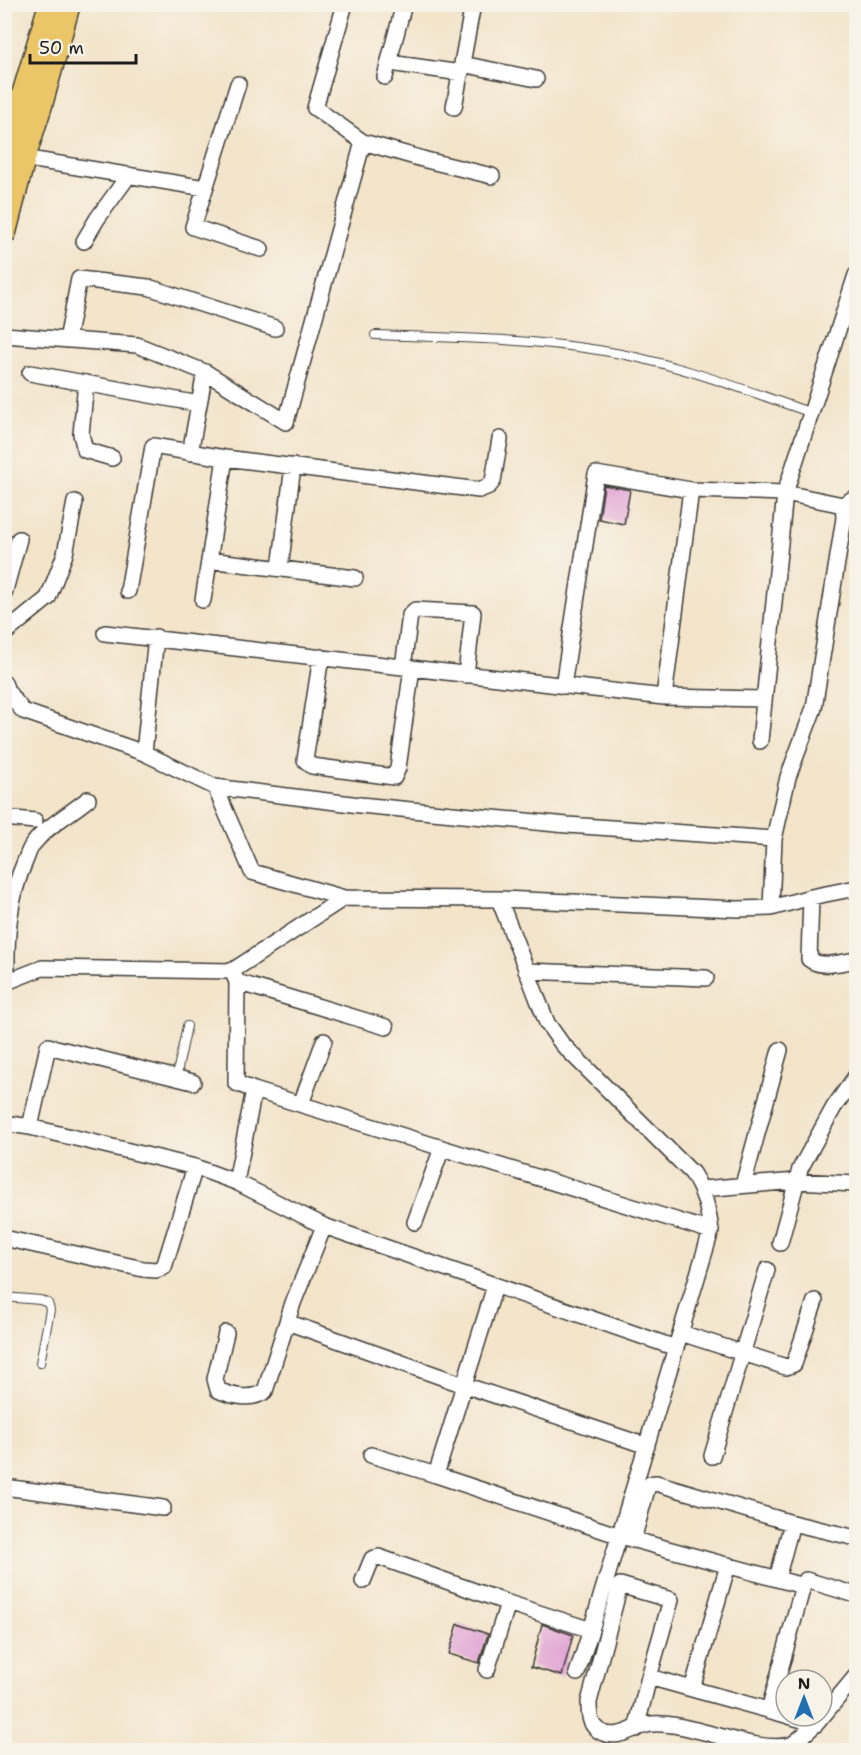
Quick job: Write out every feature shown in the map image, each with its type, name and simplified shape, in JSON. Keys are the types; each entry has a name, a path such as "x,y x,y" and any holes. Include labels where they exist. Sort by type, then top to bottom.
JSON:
{"main road":[{"path":"4,232 14,160 51,4"},
{"path":"14,160 68,4"}],"street":[{"path":"345,4 315,108 363,142 492,176"},
{"path":"385,77 404,4"},
{"path":"454,107 473,4"},
{"path":"391,53 392,60 397,64 461,69 536,79"},
{"path":"238,84 193,227 261,249"},
{"path":"4,335 136,345 205,372 286,422 363,142"},
{"path":"14,160 129,175 205,188"},
{"path":"84,241 129,175"},
{"path":"760,741 785,493 856,275"},
{"path":"67,340 79,279 148,288 275,328"},
{"path":"190,453 205,372"},
{"path":"30,373 199,404"},
{"path":"86,383 82,443 85,450 112,458"},
{"path":"128,591 153,447 479,490 489,486 493,481 500,439"},
{"path":"203,600 225,458"},
{"path":"280,568 293,466"},
{"path":"563,686 596,474 691,490 785,493 850,501 844,518 814,708 788,777 774,839 771,908"},
{"path":"664,697 691,490"},
{"path":"4,634 48,598 64,554 75,502"},
{"path":"4,594 19,539"},
{"path":"209,560 355,578"},
{"path":"321,657 305,760 312,766 394,777 399,768 410,615 415,610 473,613 466,675"},
{"path":"105,633 664,697 764,699"},
{"path":"144,753 156,638"},
{"path":"4,683 7,691 23,711 144,753 215,787 382,808 567,825 774,839"},
{"path":"215,787 252,872 344,898 499,899 738,909 771,908 856,888"},
{"path":"88,799 51,826 33,844 23,866 10,910 6,946 6,982 42,968 234,976 387,1027"},
{"path":"4,818 35,821"},
{"path":"811,897 809,958 819,963 856,960"},
{"path":"234,976 344,898"},
{"path":"499,899 546,1023 562,1044 692,1173 708,1205 711,1231 647,1446 627,1538"},
{"path":"526,971 706,978"},
{"path":"234,976 236,1083 711,1231"},
{"path":"301,1104 324,1041"},
{"path":"30,1127 48,1046 193,1082"},
{"path":"742,1185 780,1050"},
{"path":"780,1243 796,1181 814,1141 856,1076"},
{"path":"236,1182 254,1090"},
{"path":"4,1123 30,1127 195,1167 236,1182 324,1226 495,1286 679,1340 742,1353 786,1367 794,1364 815,1301"},
{"path":"415,1222 442,1148"},
{"path":"4,1238 156,1270 164,1267 195,1167"},
{"path":"702,1189 796,1181 856,1184"},
{"path":"226,1333 215,1379 218,1390 252,1397 265,1391 287,1322 324,1226"},
{"path":"712,1456 767,1270"},
{"path":"436,1475 495,1286"},
{"path":"287,1322 464,1385 647,1446"},
{"path":"370,1455 627,1538 803,1587"},
{"path":"577,1673 591,1630 650,1484 656,1483 856,1538"},
{"path":"4,1488 163,1508"},
{"path":"777,1579 792,1522"},
{"path":"363,1581 372,1559 379,1557 508,1604 591,1630"},
{"path":"692,1689 728,1565"},
{"path":"769,1710 806,1580 856,1595"},
{"path":"636,1729 671,1600 620,1585 589,1702 592,1725 603,1732 617,1735 636,1729 651,1723 668,1725 761,1749 778,1749 792,1744 811,1728"},
{"path":"487,1670 508,1604"},
{"path":"834,1702 856,1676"},
{"path":"649,1677 774,1712"}],"lane":[{"path":"375,335 510,340 598,350 667,365 812,413"},
{"path":"176,1078 187,1026"},
{"path":"4,1309 6,1297 40,1300 48,1303 50,1310 40,1363"}],"building":[{"path":"604,485 630,490 624,524 599,519"},
{"path":"458,1624 488,1634 479,1663 449,1654"},
{"path":"542,1624 573,1635 562,1676 531,1667"}]}
